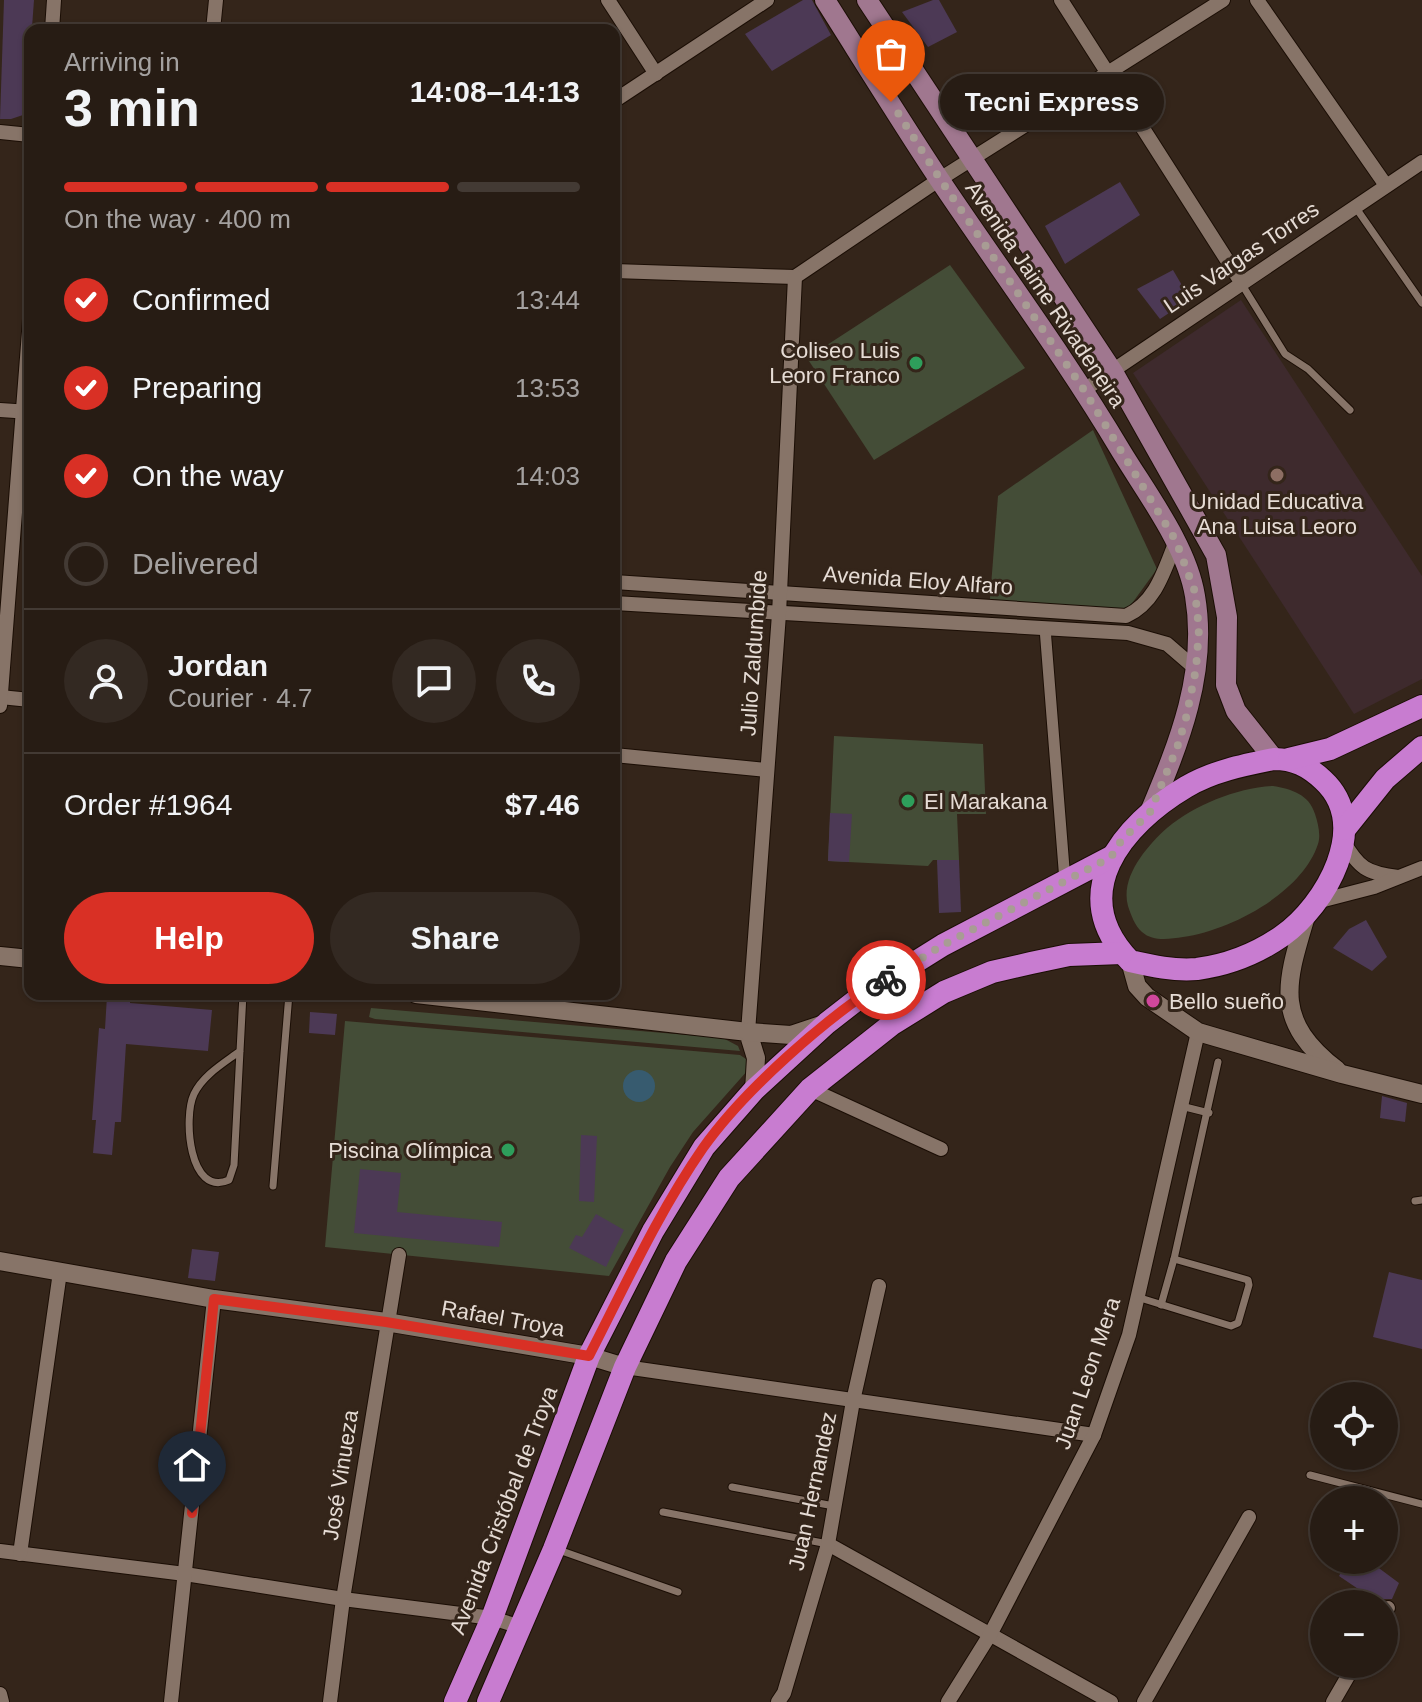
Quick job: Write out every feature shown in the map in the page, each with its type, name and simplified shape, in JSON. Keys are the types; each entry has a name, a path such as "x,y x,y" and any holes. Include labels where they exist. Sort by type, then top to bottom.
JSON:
{"highway":[{"path":"1126,957 1108,931 1102,907 1102,881 1121,841 1150,812 1187,786 1229,768 1330,749 1422,706"},
{"path":"488,1702 554,1549 625,1367 676,1261 729,1178 810,1089 891,1025 944,992 992,972 1069,955 1126,957 1162,968 1194,969 1226,964 1256,952 1283,935 1311,908 1337,862 1344,835 1385,779 1422,747"},
{"path":"1282,759 1311,769 1328,785 1340,805 1344,835"},
{"name":"Avenida Cristóbal de Troya","path":"455,1702 492,1618 589,1356 653,1231 704,1147 754,1090 827,1023 863,995 943,945 1111,857"}],"main road":[{"name":"Avenida Jaime Rivadeneira","path":"825,0 940,179 1084,390 1176,541 1195,592 1199,629 1196,669 1177,748 1150,812"},
{"name":"Avenida Jaime Rivadeneira","path":"867,0 1113,372 1216,555 1227,617 1226,685 1236,711 1282,759"}],"street":[{"path":"52,24 54,0"},
{"path":"214,24 216,0"},
{"path":"608,0 656,74"},
{"path":"620,97 767,0"},
{"path":"1061,0 1241,282"},
{"path":"620,271 795,277 940,179 1223,0"},
{"path":"1257,0 1385,184"},
{"path":"0,132 24,134"},
{"name":"Luis Vargas Torres","path":"1084,390 1385,184 1422,162"},
{"name":"Julio Zaldumbide","path":"748,1032 779,614 795,277"},
{"path":"0,410 24,412"},
{"path":"0,706 24,434"},
{"name":"Avenida Eloy Alfaro","path":"620,582 1126,616 1142,609 1155,591 1176,541"},
{"name":"Avenida Eloy Alfaro","path":"620,603 1128,633 1167,644 1196,669"},
{"path":"1045,628 1065,882"},
{"path":"0,697 24,699"},
{"path":"620,756 767,770"},
{"path":"1344,835 1355,861 1364,868 1375,874 1402,877"},
{"path":"1342,1074 1304,1040 1292,1015 1288,993 1291,966 1311,908 1422,868"},
{"path":"0,956 24,958"},
{"path":"1126,957 1137,986 1147,997 1198,1032 1422,1094"},
{"path":"468,1000 791,1035 827,1023"},
{"path":"748,1032 756,1058 754,1090"},
{"name":"Juan Leon Mera","path":"948,1702 991,1633 1094,1435 1129,1335 1198,1032"},
{"path":"810,1089 941,1149"},
{"name":"José Vinueza","path":"330,1702 343,1599 399,1255"},
{"name":"Rafael Troya","path":"0,1261 214,1299 386,1322 589,1356 625,1367 1094,1435"},
{"path":"20,1554 60,1272"},
{"name":"Juan Hernandez","path":"778,1702 784,1693 828,1544 853,1401 879,1286"},
{"path":"171,1702 214,1299"},
{"path":"1144,1702 1249,1517"},
{"path":"828,1544 1111,1702"},
{"path":"0,1551 492,1618 521,1627"},
{"path":"1333,1702 1347,1678"},
{"path":"0,1694 2,1702"}],"lane":[{"path":"1355,206 1422,303"},
{"path":"1241,282 1285,354 1308,369 1350,410"},
{"path":"240,1051 212,1073 195,1093 189,1113 189,1142 197,1167 212,1181 222,1183 229,1180 234,1165 240,1051 243,1000"},
{"path":"273,1186 288,1000"},
{"path":"1161,1305 1209,1113 1218,1062"},
{"path":"1181,1106 1209,1113"},
{"path":"1137,1297 1231,1326 1238,1323 1248,1280 1174,1259"},
{"path":"1310,1475 1422,1504"},
{"path":"732,1487 834,1506"},
{"path":"663,1512 828,1544"},
{"path":"554,1549 678,1592"}],"shaded area":[{"name":"Unidad Educativa Ana Luisa Leoro","path":"1241,300 1422,576 1422,679 1354,714 1133,373"}],"green space":[{"name":"Coliseo Luis Leoro Franco","path":"950,265 1025,368 874,460 807,358"},
{"path":"1093,430 1157,569 1125,613 990,599 998,496"},
{"name":"El Marakana","path":"834,736 983,744 986,814 957,814 959,860 933,860 928,866 828,861"},
{"path":"1273,786 1304,797 1317,821 1318,844 1310,862 1297,878 1281,893 1243,917 1202,933 1156,939 1142,932 1128,906 1128,884 1137,863 1151,844 1167,828 1203,805 1245,790"},
{"path":"371,1008 723,1038 738,1046 740,1051 375,1019 369,1017"},
{"name":"Piscina Olímpica","path":"345,1021 740,1055 749,1061 748,1070 693,1132 670,1167 609,1276 325,1247"}],"water":[{"path":"639,1070 650,1075 655,1086 650,1097 639,1102 628,1097 623,1086 628,1075"}],"building":[{"path":"4,0 34,0 32,24 24,24 24,113 11,119 0,119"},
{"path":"803,0 812,0 831,35 772,71 745,34"},
{"path":"939,0 957,32 928,47 902,12"},
{"path":"1120,182 1140,215 1065,264 1045,226"},
{"path":"1173,270 1190,299 1160,319 1137,289"},
{"path":"830,813 852,814 849,862 828,861"},
{"path":"937,860 959,860 961,912 939,913"},
{"path":"1366,920 1387,957 1372,971 1333,948 1349,929"},
{"path":"107,1000 212,1010 208,1051 126,1044 121,1122 115,1122 112,1155 93,1153 96,1120 92,1120 99,1028 105,1029"},
{"path":"310,1012 337,1014 335,1035 309,1033"},
{"path":"1382,1096 1407,1103 1405,1122 1380,1118"},
{"path":"581,1135 597,1136 594,1202 579,1201"},
{"path":"360,1169 401,1173 397,1212 502,1222 499,1247 354,1233"},
{"path":"596,1214 624,1230 606,1267 569,1248 576,1235 582,1237"},
{"path":"192,1249 219,1252 215,1281 188,1278"},
{"path":"1389,1272 1422,1280 1422,1349 1373,1337"},
{"path":"1387,1574 1399,1583 1396,1590 1360,1590 1339,1576"}],"way so far":[{"path":"886,980 943,945 1111,857 1121,841 1150,812 1177,748 1196,669 1199,629 1195,592 1176,541 1084,390 891,102"}],"place":[{"name":"Tecni Express","path":"891,102"},
{"name":"Coliseo Luis Leoro Franco","path":"916,363"},
{"name":"Unidad Educativa Ana Luisa Leoro","path":"1277,475"},
{"name":"El Marakana","path":"908,801"},
{"name":"Bello sueño","path":"1153,1001"},
{"name":"Piscina Olímpica","path":"508,1150"}],"route":[{"path":"192,1513 214,1299 386,1322 589,1356 653,1231 704,1147 772,1073 827,1023 886,980"}]}
